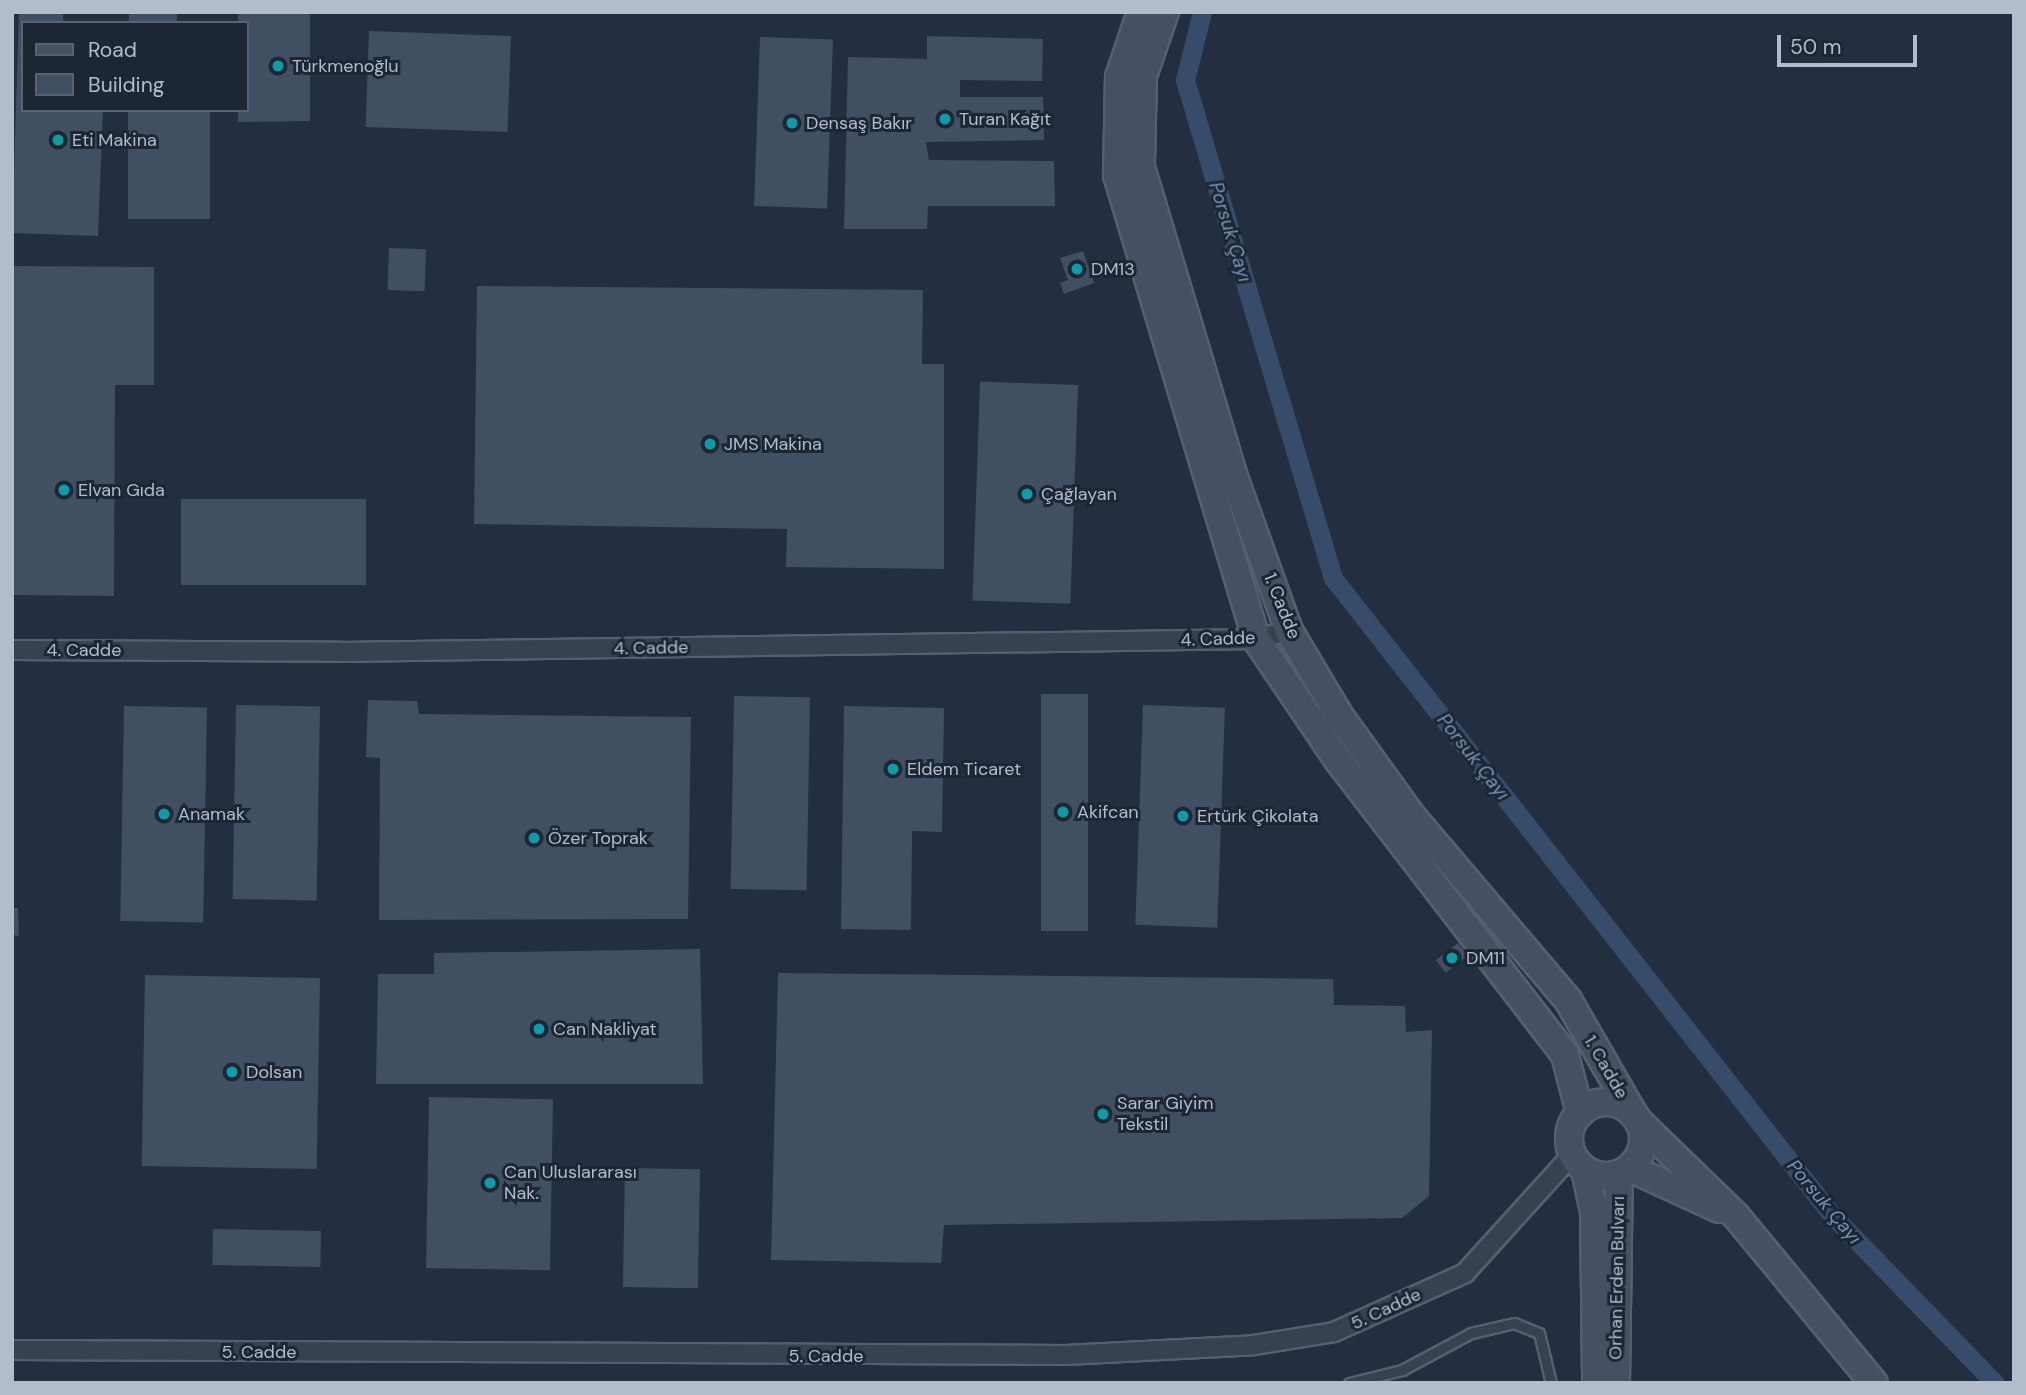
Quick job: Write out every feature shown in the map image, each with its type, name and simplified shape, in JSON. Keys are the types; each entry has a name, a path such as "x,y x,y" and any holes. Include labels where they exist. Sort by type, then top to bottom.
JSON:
{"street":[{"name":"1. Cadde","path":"1141,12 1119,77 1117,175 1256,639 1338,760 1444,889 1565,1055 1580,1113"},
{"name":"1. Cadde","path":"1165,12 1143,76 1140,167 1218,425 1289,631 1339,715 1411,815 1568,1000 1636,1118 1737,1217 1874,1383"},
{"name":"4. Cadde","path":"12,650 342,652 1256,639 1289,631"},
{"path":"1580,1113 1612,1102 1636,1118"},
{"name":"Orhan Erden Bulvarı","path":"1580,1113 1570,1132 1594,1212 1596,1383"},
{"name":"Orhan Erden Bulvarı","path":"1616,1383 1624,1171 1642,1147 1636,1118"},
{"name":"Orhan Erden Bulvarı","path":"1579,1162 1624,1171"},
{"name":"5. Cadde","path":"12,1350 1066,1355 1254,1345 1334,1332 1465,1273 1579,1162"},
{"path":"1624,1171 1737,1217"}],"lane":[{"path":"1349,1383 1402,1370 1471,1333 1514,1323 1539,1333 1551,1383"}],"building":[{"name":"Eti Makina","path":"19,12 63,12 63,21 21,21 21,112 103,112 98,236 12,233"},
{"path":"129,12 177,12 177,21 129,21"},
{"name":"Türkmenoğlu","path":"238,12 310,12 310,121 238,122 238,112 248,112 248,21 238,21"},
{"path":"369,31 511,36 508,132 366,127"},
{"name":"Turan Kağıt","path":"927,36 1043,39 1042,81 960,80 960,97 1043,97 1044,140 926,142 929,160 1054,161 1055,206 928,206 927,229 844,229 848,57 927,59"},
{"name":"Densaş Bakır","path":"760,37 833,40 827,208 754,206"},
{"name":"Eti Makina","path":"128,112 210,112 210,219 128,219"},
{"path":"389,248 426,249 425,291 388,290"},
{"name":"DM13","path":"1083,251 1094,283 1064,294 1060,283 1068,280 1060,258"},
{"name":"Elvan Gıda","path":"12,266 154,267 154,385 115,385 114,596 12,595"},
{"name":"JMS Makina","path":"477,286 923,290 922,364 944,364 944,569 786,567 787,529 474,524"},
{"name":"Çağlayan","path":"980,382 1078,385 1070,604 972,600"},
{"name":"Elvan Gıda","path":"181,499 366,499 366,585 181,585"},
{"name":"Akifcan","path":"1041,694 1088,694 1088,931 1041,931"},
{"path":"734,696 810,697 807,890 731,889"},
{"name":"Özer Toprak","path":"368,700 417,701 419,714 691,717 688,919 379,920 380,758 366,757"},
{"name":"Anamak","path":"236,705 320,706 317,900 233,899"},
{"name":"Ertürk Çikolata","path":"1143,705 1225,708 1217,928 1135,925"},
{"name":"Anamak","path":"124,706 207,707 203,922 120,921"},
{"name":"Eldem Ticaret","path":"844,706 944,708 942,832 912,831 911,930 841,929"},
{"path":"12,908 18,908 19,936 12,935"},
{"name":"DM11","path":"1458,943 1468,956 1446,973 1436,960"},
{"name":"Can Nakliyat","path":"700,949 703,1084 376,1084 378,974 434,974 434,953"},
{"name":"Sarar Giyim Tekstil","path":"778,973 1333,979 1334,1005 1405,1006 1406,1032 1432,1030 1429,1196 1402,1218 944,1225 941,1263 771,1260"},
{"name":"Dolsan","path":"145,975 320,978 317,1169 142,1166"},
{"name":"Can Uluslararası Nak.","path":"429,1097 553,1099 550,1270 426,1268"},
{"path":"625,1168 700,1169 698,1288 623,1287"},
{"path":"213,1229 321,1231 320,1267 212,1265"}],"waterway":[{"name":"Porsuk Çayı","path":"1202,12 1185,80 1333,578 1832,1215 1995,1383"}],"place":[{"name":"Türkmenoğlu","path":"278,66"},
{"name":"Turan Kağıt","path":"945,119"},
{"name":"Densaş Bakır","path":"792,123"},
{"name":"Eti Makina","path":"58,140"},
{"name":"DM13","path":"1077,269"},
{"name":"JMS Makina","path":"710,444"},
{"name":"Elvan Gıda","path":"64,490"},
{"name":"Çağlayan","path":"1027,494"},
{"name":"Eldem Ticaret","path":"893,769"},
{"name":"Akifcan","path":"1063,812"},
{"name":"Anamak","path":"164,814"},
{"name":"Ertürk Çikolata","path":"1183,816"},
{"name":"Özer Toprak","path":"534,838"},
{"name":"DM11","path":"1452,958"},
{"name":"Can Nakliyat","path":"539,1029"},
{"name":"Dolsan","path":"232,1072"},
{"name":"Sarar Giyim Tekstil","path":"1103,1114"},
{"name":"Can Uluslararası Nak.","path":"490,1183"}]}
